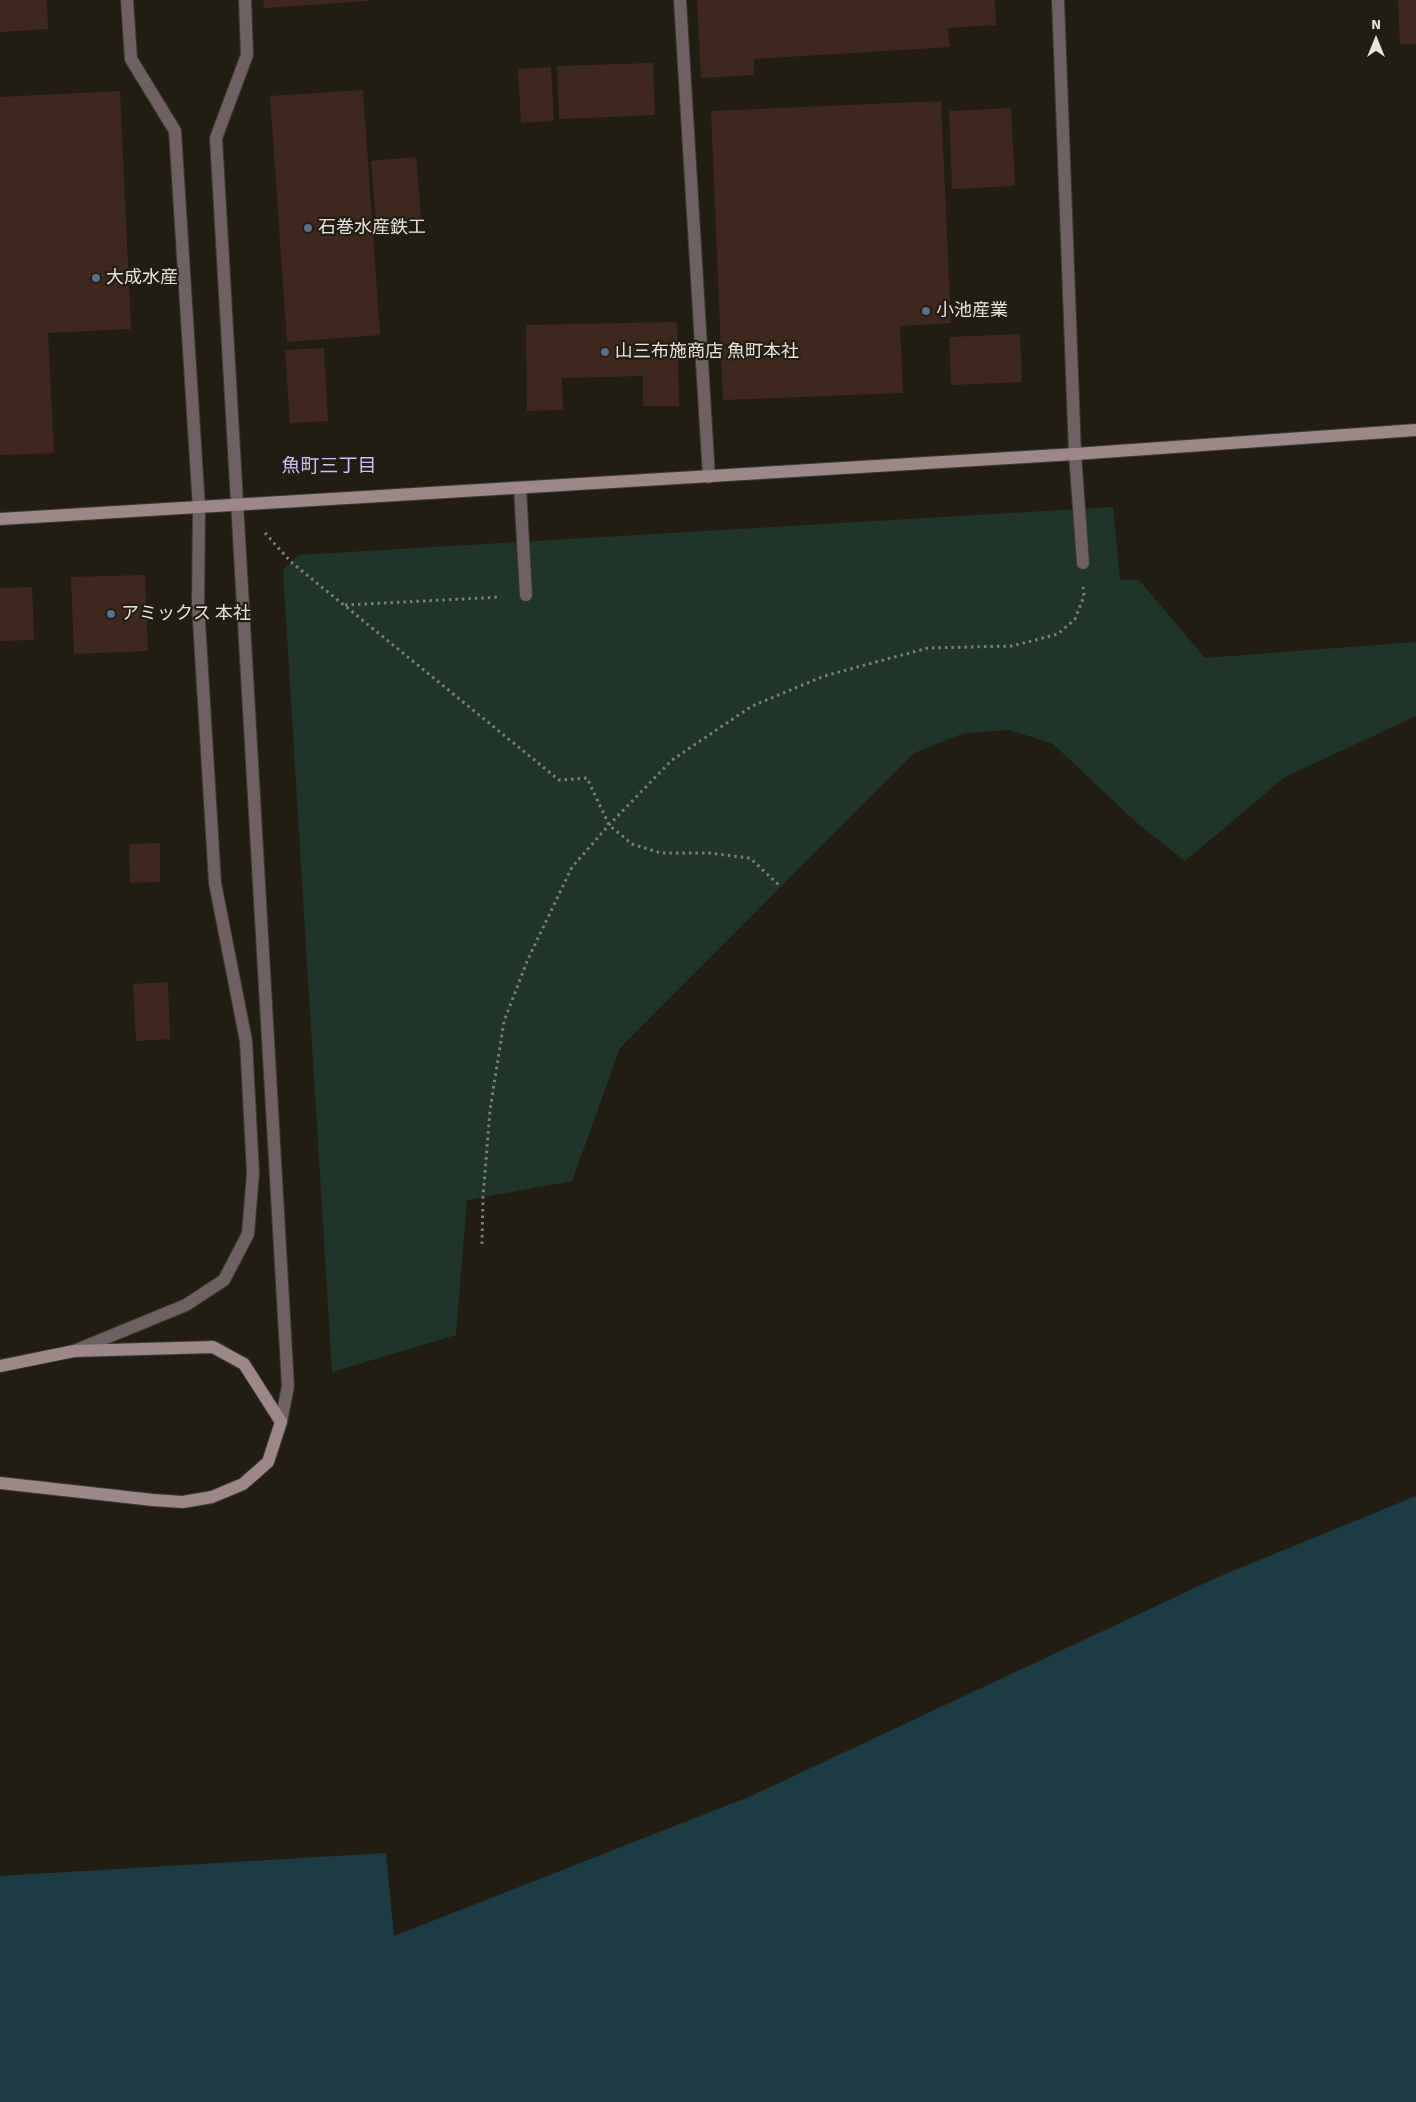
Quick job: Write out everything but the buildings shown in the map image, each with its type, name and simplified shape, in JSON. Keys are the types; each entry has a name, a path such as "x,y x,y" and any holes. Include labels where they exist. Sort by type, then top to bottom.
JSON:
{"street":[{"path":"74,1351 186,1305 224,1280 248,1234 253,1174 246,1041 215,883 198,605 199,508 175,131 131,59 127,0"},
{"path":"0,1483 183,1502 212,1497 243,1484 268,1462 282,1422 288,1386 216,138 248,55 245,0"},
{"path":"680,0 709,477"},
{"path":"1058,0 1075,454 1083,563"},
{"path":"0,519 1075,454 1416,430"},
{"path":"520,488 526,595"},
{"path":"0,1366 74,1351 213,1347 244,1364 282,1422"}],"path":[{"path":"238,506 291,562 559,780 587,778 609,825 632,844 661,853 708,853 750,858 781,887"},
{"path":"482,1244 482,1197 490,1110 504,1021 528,959 572,868 609,825 672,760 752,706 815,680 928,648 1012,646 1058,634 1075,619 1084,596 1083,563"},
{"path":"345,605 526,595"}],"green space":[{"path":"1113,507 1120,580 1139,580 1205,658 1416,642 1416,716 1285,777 1185,861 1136,822 1053,744 1010,730 964,733 914,753 620,1048 572,1181 467,1200 456,1335 332,1372 283,570 298,555"}],"water":[{"path":"1416,1496 1416,2102 0,2102 0,1876 386,1853 394,1936 751,1796 1218,1577"}],"place":[{"name":"石巻水産鉄工","path":"308,228"},
{"name":"大成水産","path":"96,278"},
{"name":"小池産業","path":"926,311"},
{"name":"山三布施商店 魚町本社","path":"605,352"},
{"name":"アミックス 本社","path":"111,614"}],"district":[{"name":"魚町三丁目","path":"329,467"}]}
